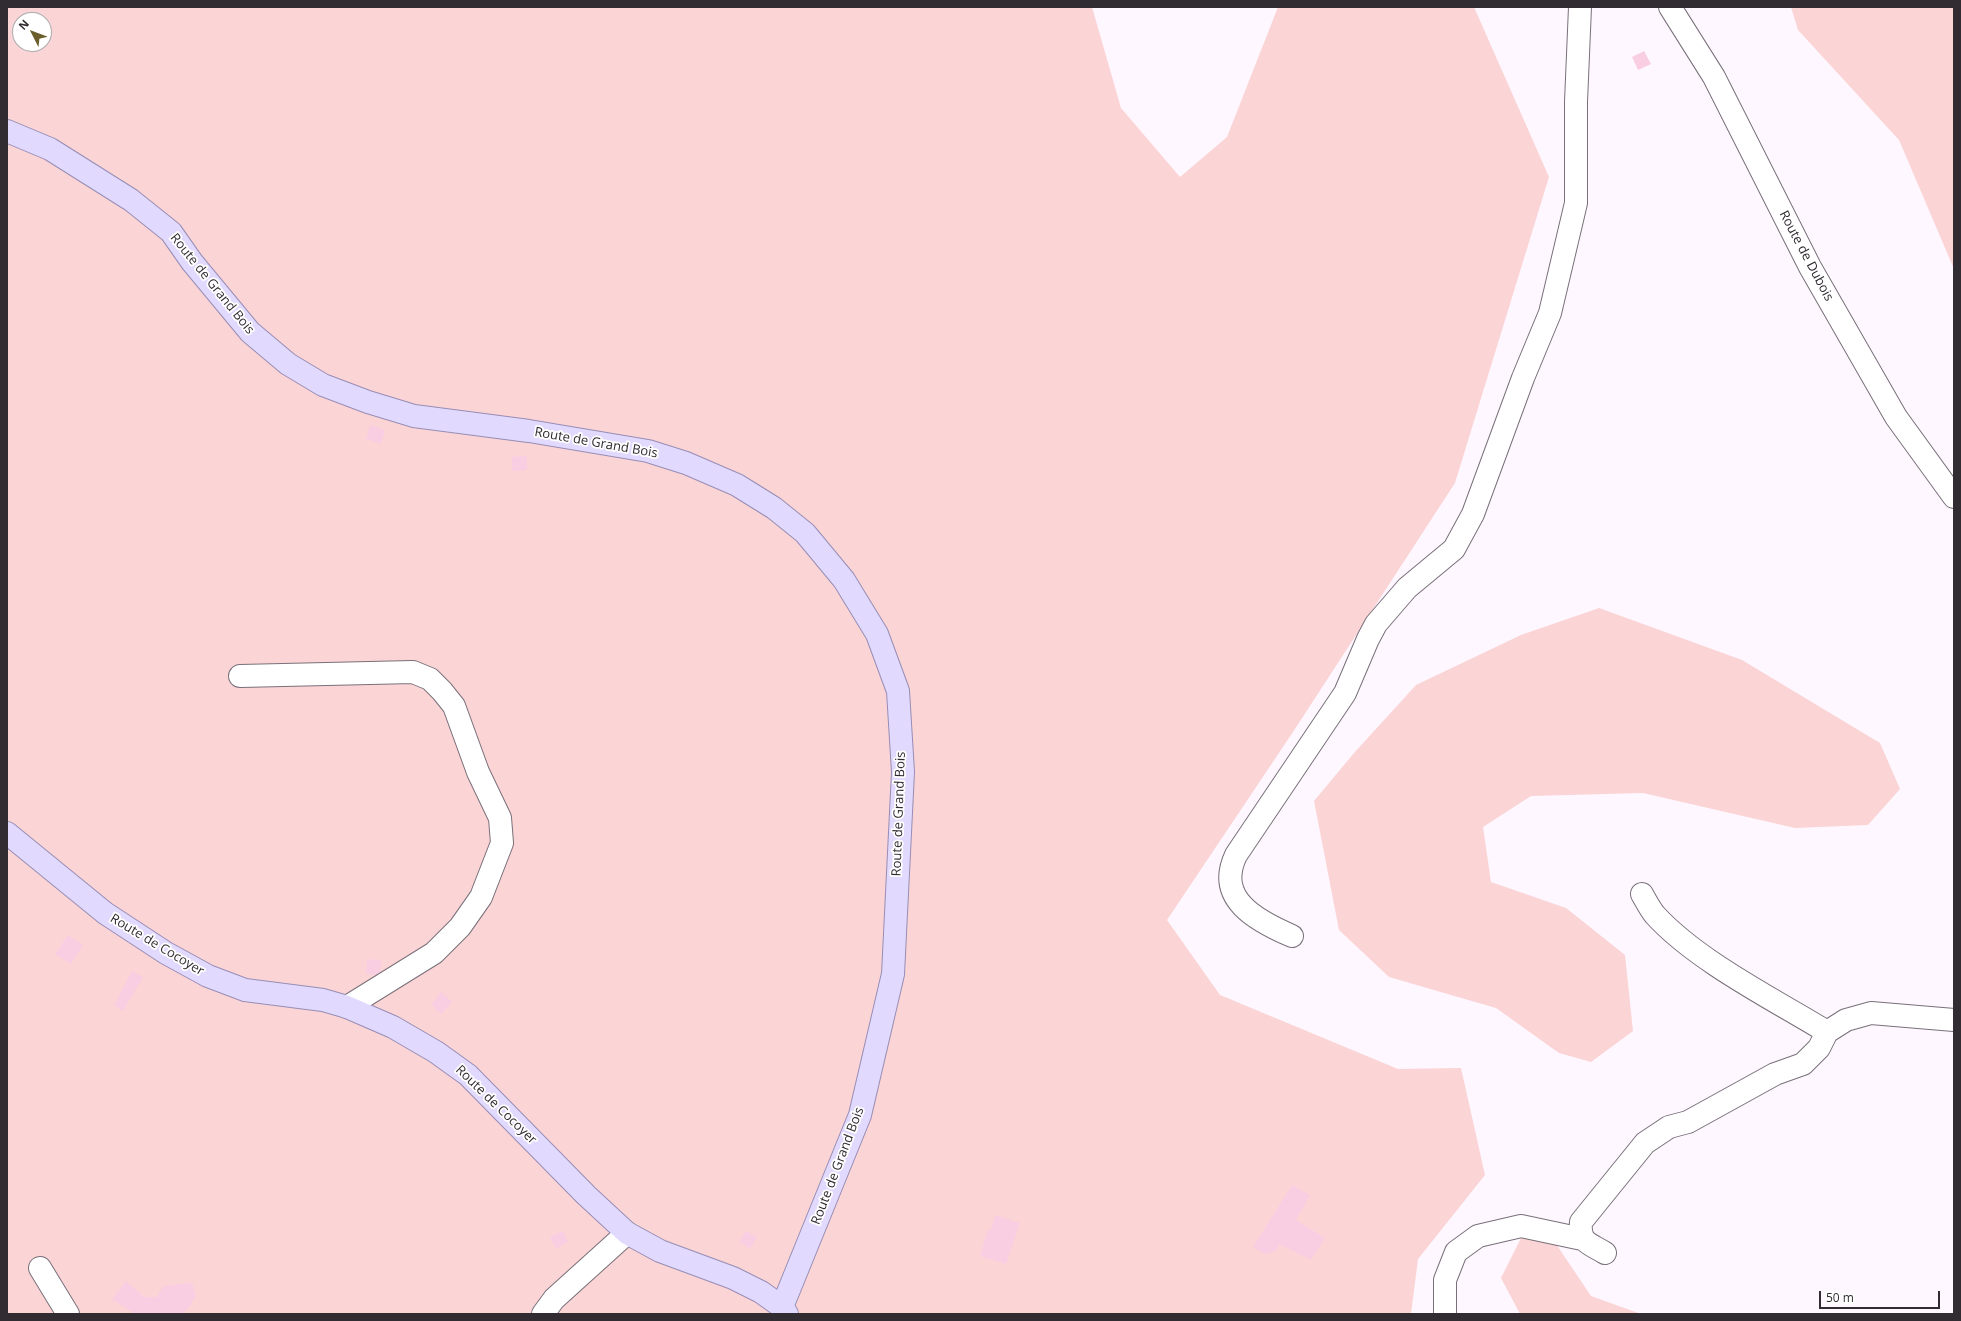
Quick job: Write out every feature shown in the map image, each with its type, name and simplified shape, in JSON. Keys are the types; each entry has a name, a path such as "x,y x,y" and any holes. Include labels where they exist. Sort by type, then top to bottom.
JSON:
{"main road":[{"name":"Route de Grand Bois","path":"7,131 50,149 136,204 171,232 192,262 250,332 288,364 323,385 368,402 414,416 529,431 640,450 686,463 737,485 774,508 805,533 844,580 876,634 898,691 903,772 893,974 860,1114 784,1311"},
{"name":"Route de Cocoyer","path":"7,834 105,913 166,953 208,976 245,990 323,1000 347,1007 393,1027 436,1052 468,1075 586,1195 627,1233 660,1252 733,1278 761,1292 784,1311"}],"street":[{"path":"1292,936 1249,914 1239,902 1231,888 1230,867 1236,855 1345,693 1356,672 1368,639 1376,624 1407,588 1454,549 1472,514 1522,378 1550,313 1576,203 1576,102 1580,7"},
{"name":"Route de Dubois","path":"1670,7 1714,77 1810,267 1892,410 1954,497"},
{"path":"240,676 412,672 430,679 454,706 478,772 500,818 502,844 481,897 460,927 434,953 347,1007"},
{"path":"1642,894 1654,913 1662,922 1706,957 1827,1032"},
{"path":"1582,1239 1580,1233 1581,1222 1645,1143 1669,1127 1688,1122 1707,1110 1775,1074 1803,1064 1819,1048 1827,1032 1846,1020 1871,1012 1954,1020"},
{"path":"1445,1314 1445,1280 1456,1252 1478,1236 1521,1226 1582,1239 1605,1253"},
{"path":"543,1314 554,1299 627,1233"},
{"path":"40,1268 68,1314"}],"shaded area":[{"path":"7,7 1092,7 1121,108 1180,177 1227,137 1278,7 1474,7 1549,177 1455,483 1293,732 1167,920 1220,995 1398,1069 1461,1068 1485,1175 1418,1259 1411,1314 7,1314"},
{"path":"1791,7 1954,7 1954,269 1899,140 1798,30"},
{"path":"1599,608 1742,660 1880,743 1900,789 1868,825 1795,828 1643,793 1531,796 1483,827 1491,882 1566,908 1625,955 1633,1031 1591,1062 1559,1053 1496,1008 1389,977 1339,930 1314,801 1354,753 1416,685 1521,635"},
{"path":"1548,1232 1591,1296 1641,1314 1520,1314 1501,1278 1522,1236"}],"building":[{"path":"1644,51 1651,64 1638,70 1632,57"},
{"path":"370,425 385,430 381,444 366,439"},
{"path":"527,456 527,470 512,471 512,457"},
{"path":"68,935 83,945 71,964 55,954"},
{"path":"367,959 381,960 380,972 375,975 366,974"},
{"path":"132,971 143,977 123,1011 114,1005"},
{"path":"441,992 452,1002 441,1014 431,1005"},
{"path":"1292,1185 1310,1195 1296,1220 1325,1238 1311,1260 1279,1244 1276,1251 1265,1254 1253,1247"},
{"path":"995,1215 1020,1223 1006,1264 980,1256 988,1230 991,1230"},
{"path":"563,1231 568,1242 556,1249 550,1237"},
{"path":"746,1231 757,1237 750,1249 739,1242"},
{"path":"126,1281 144,1297 157,1297 163,1286 192,1283 196,1296 188,1309 180,1314 135,1314 112,1299"}]}
